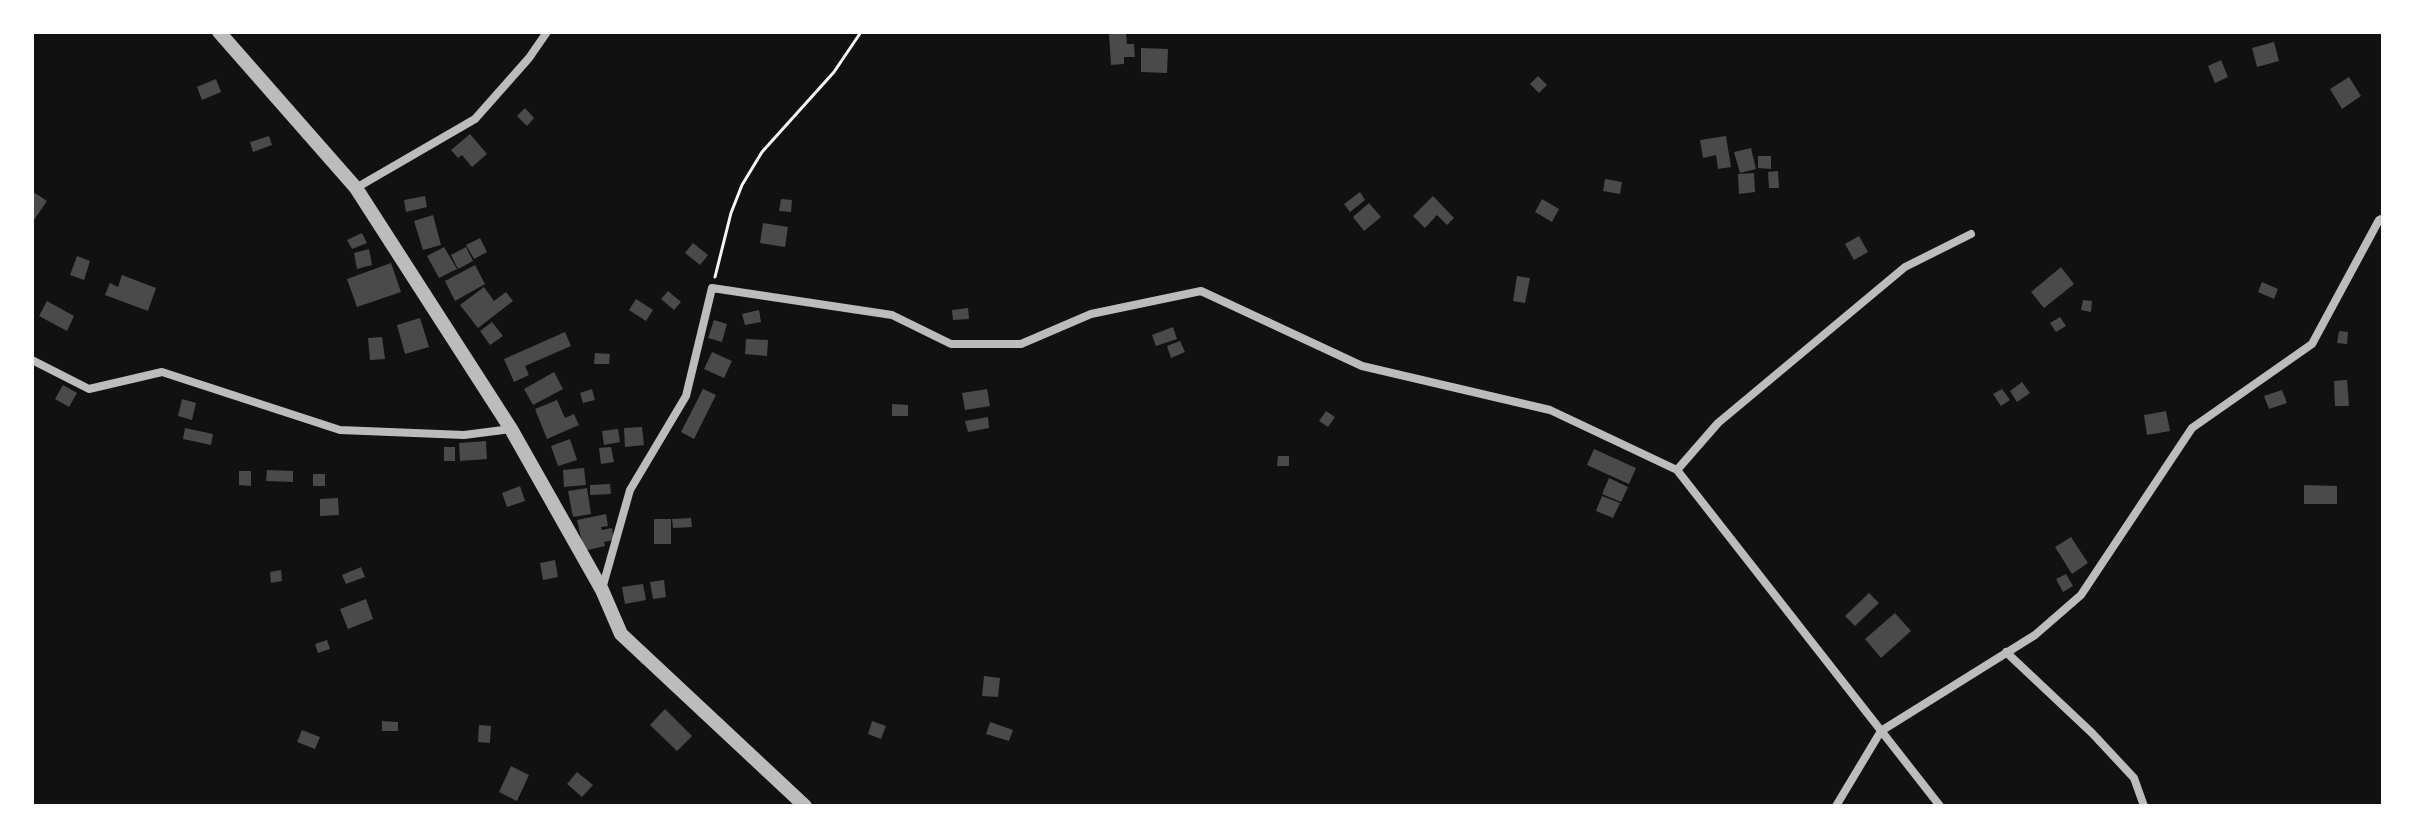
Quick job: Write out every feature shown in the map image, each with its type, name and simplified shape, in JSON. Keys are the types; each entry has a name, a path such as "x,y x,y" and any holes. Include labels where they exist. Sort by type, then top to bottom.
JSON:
{"street":[{"path":"219,32 356,188 511,429 602,590 621,634 805,806"},
{"path":"356,188 475,119 529,58 547,32"},
{"path":"1836,806 1881,731 2035,635 2081,595 2192,428 2312,344 2379,220 2383,218"},
{"path":"1677,470 1718,423 1905,267 1971,234"},
{"path":"602,590 630,490 686,396 712,288 892,315 951,344 1021,344 1091,314 1201,291 1362,366 1550,410 1677,470 1940,806"},
{"path":"32,360 89,389 162,372 340,430 464,435 511,429"},
{"path":"2006,652 2092,733 2134,778 2144,806"}],"path":[{"path":"712,288 731,213 742,185 762,152 834,72 861,32"}],"building":[{"path":"1126,33 1127,44 1134,44 1135,57 1124,57 1124,64 1111,65 1109,34"},
{"path":"2274,42 2279,61 2257,67 2252,48"},
{"path":"1141,48 1168,49 1167,73 1141,72"},
{"path":"2221,60 2228,77 2215,83 2208,66"},
{"path":"1538,76 1547,85 1539,93 1530,84"},
{"path":"2349,77 2361,96 2342,109 2330,89"},
{"path":"216,79 221,92 202,100 197,87"},
{"path":"525,108 534,118 527,126 517,116"},
{"path":"470,134 487,154 472,167 462,155 458,158 451,150"},
{"path":"269,136 272,145 253,152 250,142"},
{"path":"1726,136 1731,167 1718,169 1716,155 1703,158 1700,140"},
{"path":"1751,148 1756,169 1740,173 1734,152"},
{"path":"1758,156 1771,156 1771,169 1758,168"},
{"path":"1778,171 1779,188 1769,188 1768,172"},
{"path":"1754,173 1755,192 1739,194 1738,174"},
{"path":"1605,179 1622,182 1620,194 1603,191"},
{"path":"32,191 47,201 34,220 32,218"},
{"path":"1360,192 1365,200 1350,212 1344,204"},
{"path":"425,196 427,207 406,212 404,200"},
{"path":"1433,196 1454,218 1447,225 1437,215 1425,228 1413,216"},
{"path":"781,199 792,200 791,212 779,211"},
{"path":"1542,199 1559,209 1552,222 1535,212"},
{"path":"1369,203 1381,217 1364,231 1353,217"},
{"path":"433,215 441,245 423,250 414,221"},
{"path":"763,223 788,227 785,247 760,243"},
{"path":"362,233 367,243 352,249 347,240"},
{"path":"1859,236 1868,252 1854,260 1845,244"},
{"path":"480,238 487,252 474,259 466,245"},
{"path":"693,243 708,255 700,265 685,253"},
{"path":"444,247 457,269 439,278 427,256"},
{"path":"466,247 473,261 458,269 451,255"},
{"path":"369,249 372,265 357,269 354,253"},
{"path":"77,256 90,261 84,280 70,275"},
{"path":"391,263 401,292 357,307 347,279"},
{"path":"475,265 485,284 455,301 445,281"},
{"path":"2061,267 2074,284 2044,308 2031,292"},
{"path":"122,275 156,288 148,311 105,295 110,283 118,287"},
{"path":"1517,276 1530,278 1525,303 1513,301"},
{"path":"2262,282 2278,289 2274,299 2258,292"},
{"path":"484,287 494,301 506,292 513,301 478,328 460,305"},
{"path":"668,291 681,302 674,310 661,299"},
{"path":"636,299 653,310 646,321 629,310"},
{"path":"2083,300 2092,301 2091,312 2081,310"},
{"path":"47,301 74,316 67,331 39,316"},
{"path":"968,308 969,319 953,320 952,310"},
{"path":"759,310 761,322 745,325 742,314"},
{"path":"2060,317 2066,326 2056,332 2050,323"},
{"path":"420,318 429,347 405,354 397,325"},
{"path":"714,320 727,324 722,342 708,338"},
{"path":"492,322 503,336 490,345 480,331"},
{"path":"1173,327 1177,339 1156,346 1152,335"},
{"path":"2339,331 2348,332 2347,344 2337,343"},
{"path":"565,332 571,346 525,366 529,375 514,382 504,359"},
{"path":"382,337 385,359 370,360 368,338"},
{"path":"746,339 768,340 767,356 745,354"},
{"path":"1180,341 1185,352 1171,358 1167,346"},
{"path":"712,352 732,361 724,378 704,369"},
{"path":"595,353 610,354 609,364 594,364"},
{"path":"554,372 563,389 533,405 524,389"},
{"path":"2347,380 2349,406 2335,406 2334,381"},
{"path":"2022,382 2030,393 2017,402 2010,391"},
{"path":"63,385 77,393 69,407 55,399"},
{"path":"592,389 595,400 583,403 580,393"},
{"path":"703,389 716,395 694,439 681,432"},
{"path":"987,389 990,406 965,410 962,393"},
{"path":"2002,389 2010,400 2001,406 1993,394"},
{"path":"2282,390 2287,403 2269,409 2264,396"},
{"path":"182,399 196,403 192,420 178,416"},
{"path":"557,400 565,418 574,414 579,425 547,439 535,409"},
{"path":"892,404 908,405 908,416 892,416"},
{"path":"1326,411 1335,417 1328,427 1319,421"},
{"path":"2166,411 2170,431 2147,435 2144,415"},
{"path":"988,417 989,428 968,432 965,421"},
{"path":"642,427 644,445 625,447 624,428"},
{"path":"185,428 213,434 211,445 183,439"},
{"path":"618,429 620,442 604,445 602,431"},
{"path":"570,439 577,460 558,466 551,446"},
{"path":"486,441 487,459 460,461 459,443"},
{"path":"444,447 455,447 455,461 444,461"},
{"path":"611,447 614,462 601,464 599,448"},
{"path":"1594,449 1636,468 1629,484 1587,465"},
{"path":"1278,456 1289,456 1289,466 1277,466"},
{"path":"584,468 586,485 564,487 563,470"},
{"path":"267,470 293,471 293,482 266,481"},
{"path":"239,471 251,471 251,486 239,485"},
{"path":"313,474 325,474 325,486 313,486"},
{"path":"1609,478 1628,487 1621,502 1602,494"},
{"path":"610,484 611,494 590,495 590,485"},
{"path":"2304,485 2337,486 2337,504 2304,504"},
{"path":"520,486 525,501 507,507 502,493"},
{"path":"587,488 591,514 573,517 568,491"},
{"path":"1602,496 1620,503 1613,518 1596,511"},
{"path":"338,498 339,515 320,516 320,499"},
{"path":"606,514 608,526 601,527 602,530 612,528 614,540 604,542 605,546 584,551 577,520"},
{"path":"691,518 692,527 673,528 672,519"},
{"path":"654,519 671,519 671,544 654,544"},
{"path":"2071,537 2088,563 2072,574 2055,547"},
{"path":"555,560 558,577 543,580 540,563"},
{"path":"361,567 365,577 346,584 342,575"},
{"path":"281,570 282,581 271,583 270,572"},
{"path":"2066,574 2073,586 2063,592 2056,579"},
{"path":"664,580 666,597 653,599 650,582"},
{"path":"643,584 646,600 625,604 622,587"},
{"path":"1869,593 1879,603 1855,626 1845,616"},
{"path":"366,599 373,619 348,629 340,609"},
{"path":"1895,613 1911,631 1881,658 1865,639"},
{"path":"327,640 330,649 318,653 315,644"},
{"path":"984,676 1000,678 998,697 982,696"},
{"path":"665,709 692,736 677,751 650,725"},
{"path":"382,721 398,722 398,731 382,731"},
{"path":"872,721 886,726 881,739 868,734"},
{"path":"990,722 1013,730 1009,741 986,734"},
{"path":"479,725 491,726 490,743 478,742"},
{"path":"302,730 320,737 315,749 297,742"},
{"path":"511,766 529,775 517,801 499,792"},
{"path":"577,772 593,785 582,797 567,784"}]}
